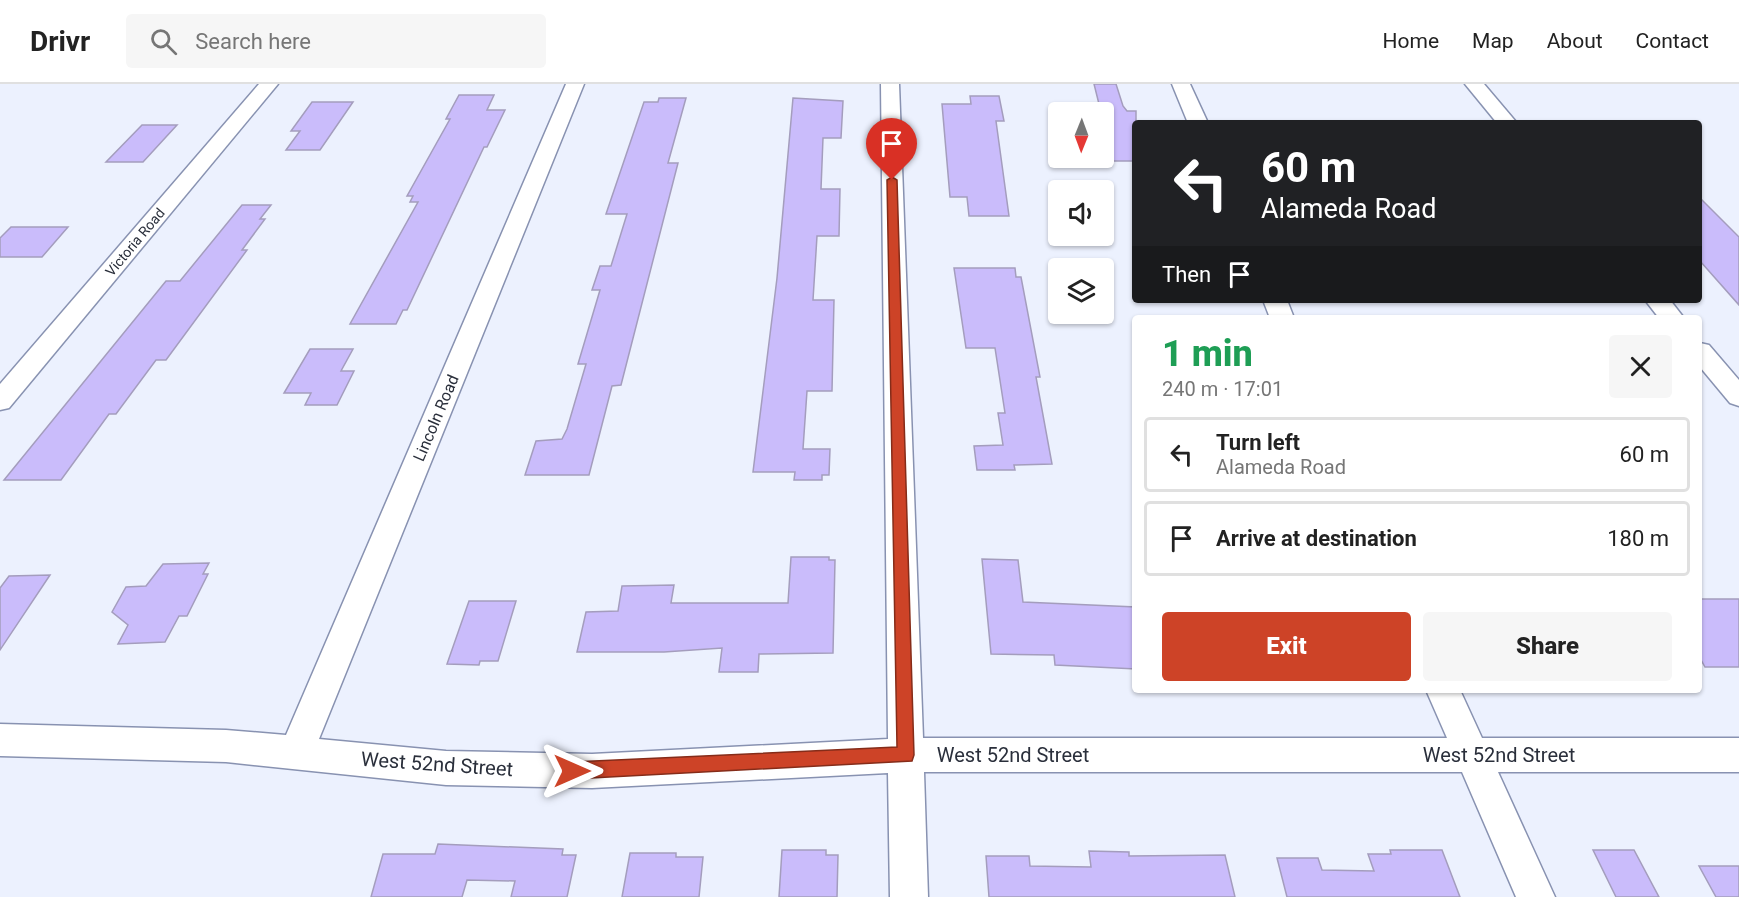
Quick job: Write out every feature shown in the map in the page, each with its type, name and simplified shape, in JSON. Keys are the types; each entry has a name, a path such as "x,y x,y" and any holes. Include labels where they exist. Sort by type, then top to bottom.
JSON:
{"street":[{"name":"Victoria Road","path":"0,401 269,84"},
{"name":"Lincoln Road","path":"296,752 575,84"},
{"path":"890,84 909,897"},
{"path":"1181,84 1197,120"},
{"path":"1474,84 1504,120"},
{"path":"1660,303 1670,315"},
{"path":"1702,353 1739,397"},
{"path":"1444,693 1536,897"},
{"name":"West 52nd Street","path":"0,740 226,746 446,768 592,771 906,755 1739,754"}],"building":[{"path":"1094,84 1116,84 1123,106 1127,111 1136,111 1136,120 1132,120 1132,161 1114,161 1114,102 1098,102"},
{"path":"459,95 494,95 487,110 505,110 487,147 484,147 407,310 403,310 396,324 350,324 418,202 410,202 413,196 407,196 450,119 446,119"},
{"path":"970,96 999,96 1004,121 996,121 1009,216 969,216 967,197 950,197 942,104 971,104"},
{"path":"659,98 686,98 668,163 678,163 621,385 612,386 589,475 525,475 536,441 562,439 567,429 586,364 578,364 600,290 592,290 600,266 611,266 627,214 606,214 644,102 658,102"},
{"path":"793,98 843,101 841,138 823,138 821,189 840,189 839,236 817,236 813,300 834,300 832,391 807,391 803,449 830,449 829,475 822,475 822,480 794,480 795,472 753,472 777,278"},
{"path":"312,102 353,102 320,150 286,150 300,131 291,131"},
{"path":"142,125 177,125 143,162 106,162"},
{"path":"1702,200 1739,237 1739,305 1702,263"},
{"path":"242,205 271,205 260,219 265,219 242,250 247,250 166,360 156,360 116,414 109,414 61,480 4,480 166,281 180,281"},
{"path":"11,227 68,227 42,257 0,257 0,238"},
{"path":"954,268 1015,268 1016,277 1021,277 1040,377 1036,377 1052,464 1014,465 1015,470 977,470 974,446 1003,445 998,413 1005,413 995,348 966,348"},
{"path":"310,349 353,349 341,371 354,371 337,405 305,405 311,393 284,393"},
{"path":"791,557 829,557 829,560 835,560 833,653 759,654 758,672 719,672 722,648 664,652 577,652 586,612 618,611 622,586 674,585 671,603 788,603"},
{"path":"982,559 1018,560 1023,602 1132,607 1132,669 1055,665 1054,655 991,654"},
{"path":"209,563 203,574 208,574 187,616 179,616 165,642 118,644 128,625 112,612 126,587 146,586 163,564"},
{"path":"50,575 0,650 0,588 9,576"},
{"path":"1702,599 1739,599 1739,667 1705,667 1702,662"},
{"path":"469,601 516,601 498,661 480,661 479,665 447,664"},
{"path":"438,844 563,849 562,855 576,855 567,897 511,897 515,881 467,880 462,897 371,897 383,854 435,854"},
{"path":"782,850 826,850 826,855 838,855 837,897 779,897"},
{"path":"1390,850 1442,850 1460,897 1287,897 1277,858 1318,858 1322,870 1374,871 1368,854 1391,854"},
{"path":"1593,850 1634,850 1659,897 1616,897"},
{"path":"1089,851 1129,852 1129,856 1225,855 1235,897 989,897 986,856 1029,856 1030,866 1091,867"},
{"path":"630,853 676,853 676,857 703,857 699,897 622,897"},
{"path":"1699,866 1739,866 1739,897 1716,897"}],"route":[{"path":"572,771 906,755 892,180"}]}
